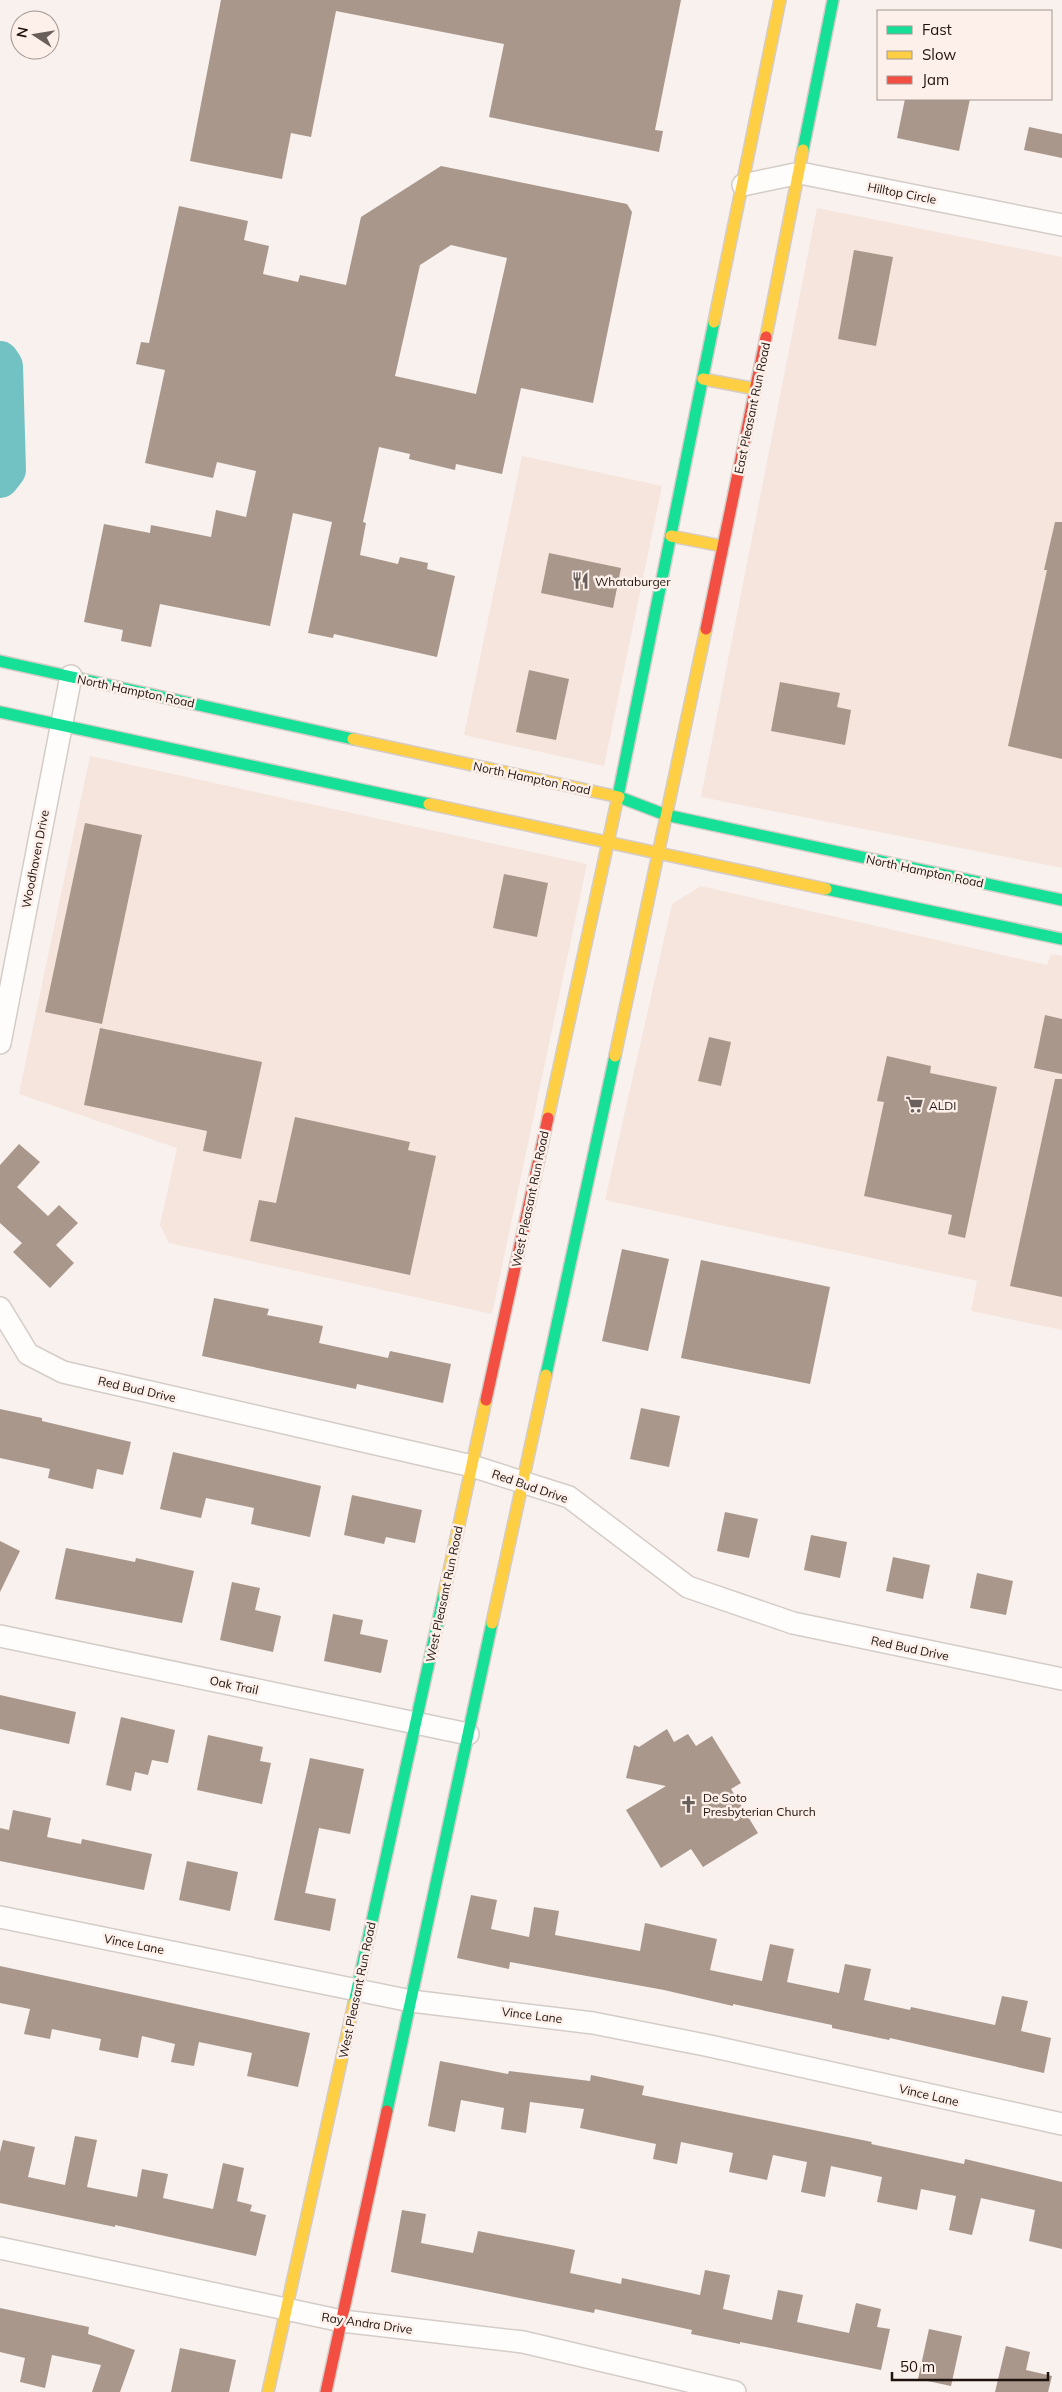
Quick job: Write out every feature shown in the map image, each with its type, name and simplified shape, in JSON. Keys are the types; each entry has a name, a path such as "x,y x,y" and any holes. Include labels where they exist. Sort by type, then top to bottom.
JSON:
{"main road":[{"path":"618,796 780,0"},
{"name":"East Pleasant Run Road","path":"666,815 756,389 833,0"},
{"path":"703,379 756,389"},
{"path":"671,536 722,546"},
{"name":"North Hampton Road","path":"0,661 618,796 666,815 945,880 1062,900"},
{"path":"0,712 658,854 939,908 1062,939"},
{"name":"West Pleasant Run Road","path":"268,2392 618,796"},
{"path":"326,2392 666,815"}],"street":[{"name":"Hilltop Circle","path":"743,185 800,173 1062,225"},
{"name":"Woodhaven Drive","path":"0,1043 71,676"},
{"name":"Red Bud Drive","path":"0,1308 28,1354 63,1372 472,1466 569,1497 688,1586 794,1623 1062,1680"},
{"name":"Oak Trail","path":"0,1636 468,1734"},
{"name":"Vince Lane","path":"0,1916 411,2001 593,2023 710,2046 1062,2124"},
{"name":"Ray Andra Drive","path":"0,2248 342,2321 523,2342 735,2392"}],"shaded area":[{"path":"817,208 1062,257 1062,868 701,797"},
{"path":"522,456 662,486 604,766 464,735"},
{"path":"90,756 587,864 492,1314 169,1243 160,1225 177,1148 19,1094"},
{"path":"701,886 1047,965 1051,954 1062,956 1062,1330 971,1311 977,1281 605,1200 672,904"}],"building":[{"path":"221,0 681,0 655,130 663,131 659,152 489,117 504,44 336,11 311,137 291,133 282,179 190,161"},
{"path":"905,100 970,100 959,151 897,138"},
{"path":"1029,127 1062,134 1062,158 1024,150"},
{"path":"441,166 627,204 632,212 593,403 521,388 502,474 456,464 455,470 409,459 410,454 379,447 363,522 366,523 360,555 398,564 400,557 428,563 427,569 455,576 437,657 334,634 333,638 308,633 332,522 293,513 270,626 160,604 151,647 121,641 123,630 84,622 104,524 150,533 151,525 211,537 216,510 246,517 256,471 217,462 213,478 145,463 165,370 136,364 141,342 149,343 179,206 248,221 244,240 269,246 263,274 298,282 300,275 346,285 361,217","holes":["451,245 507,258 476,394 395,376 420,265"]},
{"path":"854,250 893,257 876,346 838,339"},
{"path":"1055,522 1062,522 1062,759 1008,746 1047,570 1044,570"},
{"name":"Whataburger","path":"549,553 621,568 613,608 541,593"},
{"path":"529,670 569,679 556,740 516,732"},
{"path":"780,682 840,693 837,707 851,710 845,745 771,731"},
{"path":"85,823 142,835 102,1024 45,1012"},
{"path":"504,874 548,883 537,937 493,928"},
{"path":"1045,1015 1062,1019 1062,1074 1034,1068"},
{"path":"100,1028 262,1062 241,1159 203,1151 207,1131 84,1105"},
{"path":"709,1037 731,1042 721,1086 698,1081"},
{"path":"887,1056 931,1066 930,1073 997,1087 965,1238 948,1234 952,1215 864,1196 884,1102 877,1101"},
{"path":"1055,1079 1062,1079 1062,1297 1010,1286"},
{"path":"295,1117 410,1142 408,1150 436,1156 410,1275 250,1241 259,1200 276,1203"},
{"path":"19,1144 40,1162 17,1187 48,1216 59,1205 78,1223 56,1245 74,1263 50,1288 13,1252 22,1243 0,1223 0,1165"},
{"path":"622,1249 669,1259 648,1351 602,1341"},
{"path":"701,1260 830,1287 810,1384 681,1358"},
{"path":"214,1298 269,1309 267,1315 323,1326 319,1343 388,1358 390,1351 451,1364 443,1403 357,1384 356,1389 202,1356"},
{"path":"641,1408 680,1416 669,1467 630,1459"},
{"path":"0,1409 42,1418 42,1421 131,1442 123,1475 97,1469 93,1489 48,1478 50,1469 0,1458"},
{"path":"173,1452 321,1486 310,1537 251,1524 254,1508 206,1498 201,1518 160,1509"},
{"path":"352,1495 422,1510 415,1543 386,1537 384,1544 344,1535"},
{"path":"725,1512 758,1519 749,1558 717,1551"},
{"path":"811,1535 847,1542 840,1578 804,1570"},
{"path":"0,1541 20,1551 0,1592"},
{"path":"66,1548 135,1562 136,1558 194,1571 182,1623 55,1599"},
{"path":"893,1557 930,1565 923,1599 886,1591"},
{"path":"977,1573 1013,1581 1006,1615 970,1608"},
{"path":"232,1582 260,1588 255,1610 281,1616 273,1652 220,1640"},
{"path":"333,1614 363,1620 360,1634 388,1640 381,1673 324,1661"},
{"path":"0,1695 76,1712 69,1744 0,1729"},
{"path":"121,1717 175,1730 168,1763 152,1760 148,1775 135,1772 131,1791 106,1785"},
{"name":"De Soto Presbyterian Church","path":"667,1729 674,1742 688,1734 696,1746 712,1736 741,1783 731,1789 758,1833 703,1867 691,1849 661,1868 626,1810 666,1786 626,1778 634,1745 639,1747"},
{"path":"208,1735 263,1747 260,1761 271,1763 262,1804 197,1790"},
{"path":"310,1758 364,1769 350,1834 319,1828 305,1893 336,1899 330,1931 274,1920"},
{"path":"13,1810 51,1818 47,1837 81,1844 82,1839 152,1854 144,1890 0,1861 0,1828 9,1830"},
{"path":"187,1861 238,1872 230,1911 179,1900"},
{"path":"471,1895 497,1900 491,1929 529,1937 534,1907 559,1911 555,1935 640,1951 645,1923 717,1939 710,1970 762,1981 770,1944 794,1949 787,1982 839,1993 845,1964 871,1969 864,2000 910,2010 911,2007 995,2025 1002,1996 1028,2001 1021,2031 1051,2038 1044,2073 890,2038 889,2040 832,2028 832,2025 733,2004 733,2006 664,1990 510,1962 509,1969 457,1958"},
{"path":"0,1966 310,2033 298,2087 247,2076 252,2053 199,2042 194,2066 171,2062 175,2044 142,2036 138,2058 99,2050 101,2039 52,2029 50,2039 24,2034 30,2009 0,2003"},
{"path":"440,2061 508,2074 509,2071 590,2081 591,2075 644,2086 642,2095 872,2142 871,2144 964,2164 965,2159 1062,2182 1062,2249 1029,2241 1035,2210 981,2198 972,2235 949,2230 956,2196 921,2189 917,2210 877,2202 882,2177 831,2166 825,2197 801,2192 807,2162 773,2155 767,2180 729,2172 733,2153 681,2142 677,2164 653,2159 656,2144 580,2128 584,2109 530,2102 526,2133 501,2129 504,2108 461,2100 455,2132 428,2126"},
{"path":"75,2136 97,2140 87,2187 137,2197 142,2169 168,2174 163,2198 213,2209 223,2163 244,2168 237,2201 252,2205 250,2211 266,2215 256,2256 115,2225 115,2227 0,2203 0,2152 3,2140 35,2147 28,2177 65,2185"},
{"path":"402,2210 426,2214 421,2243 473,2253 478,2231 551,2245 575,2250 570,2273 621,2284 622,2278 700,2295 705,2270 730,2275 723,2309 772,2320 778,2290 803,2295 797,2322 849,2333 856,2303 881,2309 877,2327 890,2329 881,2370 691,2334 692,2330 595,2309 594,2313 391,2272"},
{"path":"0,2308 89,2327 88,2334 135,2350 120,2392 92,2392 101,2365 52,2355 45,2388 20,2382 25,2358 0,2352"},
{"path":"929,2329 962,2336 951,2386 918,2379"},
{"path":"1006,2346 1030,2352 1026,2370 1052,2376 1048,2392 995,2392"},
{"path":"180,2348 236,2360 229,2392 171,2392"}],"waterway":[{"path":"0,360 4,366 7,470 0,479"}],"traffic: fast":[{"path":"803,150 833,0"},
{"path":"617,801 714,322"},
{"path":"0,661 353,739"},
{"path":"0,712 429,804"},
{"path":"619,797 666,815 1062,900"},
{"path":"826,889 1062,939"},
{"path":"546,1375 615,1056"},
{"path":"354,2003 444,1594"},
{"path":"387,2111 492,1623"}],"traffic: slow":[{"path":"714,322 780,0"},
{"path":"766,337 803,150"},
{"path":"703,379 756,389"},
{"path":"671,536 722,546"},
{"path":"615,1056 706,629"},
{"path":"353,739 619,797"},
{"path":"548,1118 617,801"},
{"path":"429,804 826,889"},
{"path":"492,1623 546,1375"},
{"path":"444,1594 486,1400"},
{"path":"268,2392 354,2003"}],"traffic: jam":[{"path":"706,629 766,337"},
{"path":"486,1400 548,1118"},
{"path":"326,2392 387,2111"}],"place":[{"name":"Whataburger","path":"581,581"},
{"name":"ALDI","path":"915,1105"},
{"name":"De Soto Presbyterian Church","path":"689,1804"}]}
